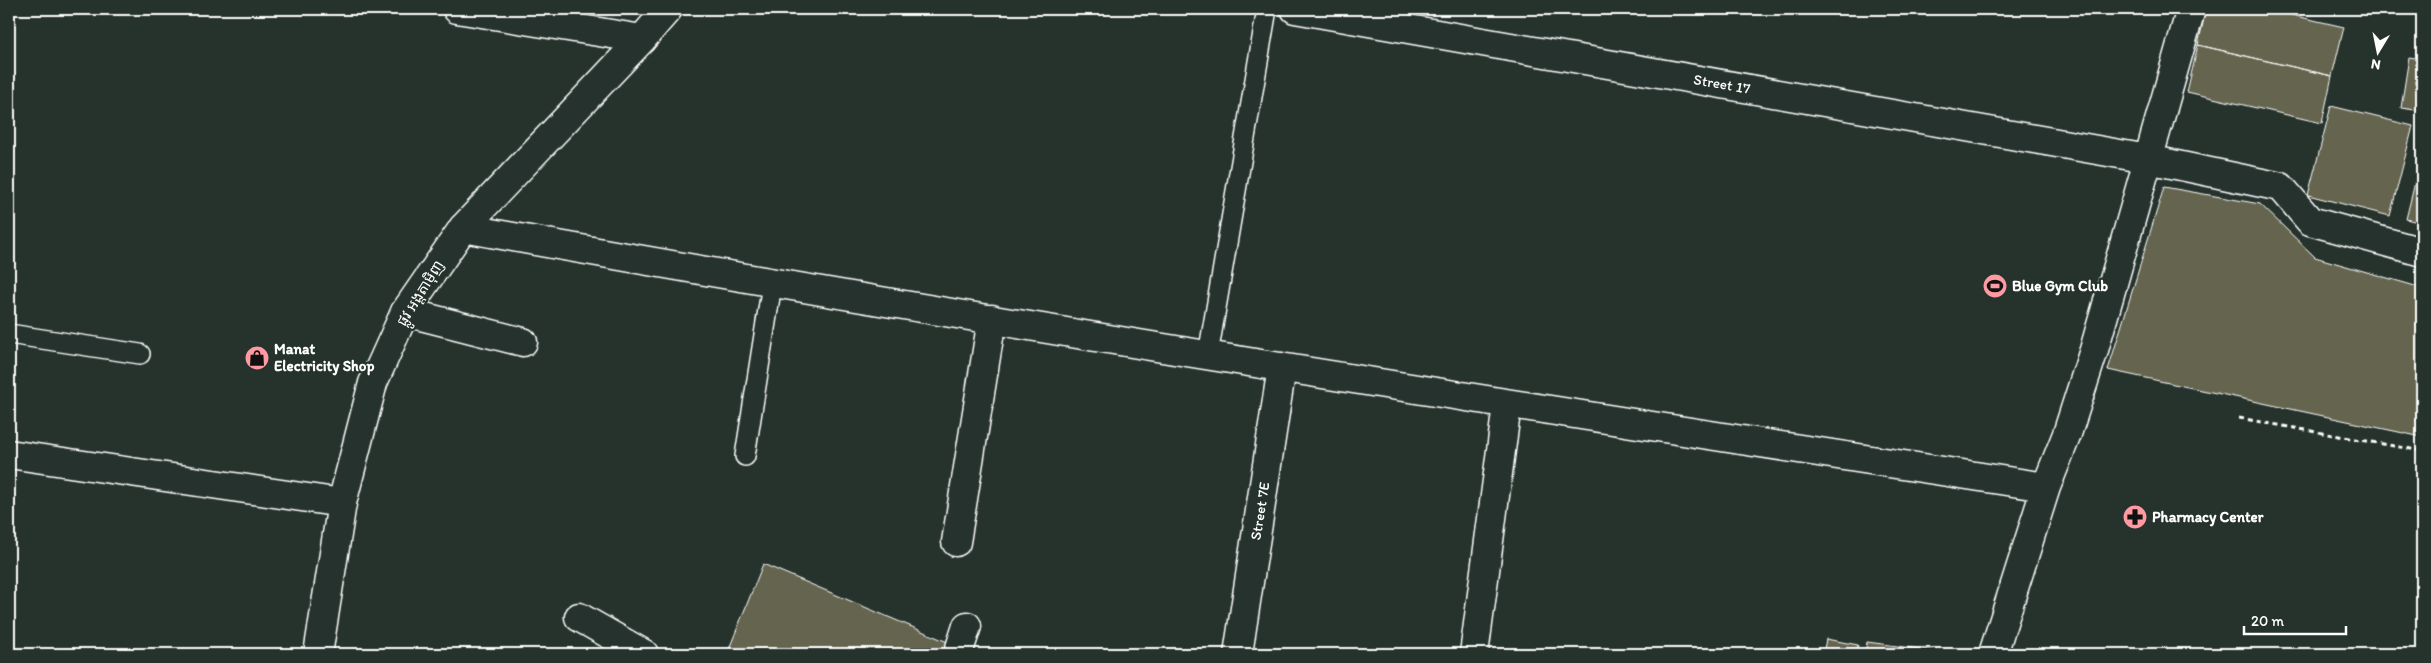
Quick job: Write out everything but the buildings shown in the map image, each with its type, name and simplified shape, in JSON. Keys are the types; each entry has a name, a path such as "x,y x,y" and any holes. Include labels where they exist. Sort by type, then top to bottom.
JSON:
{"street":[{"path":"457,9 642,39"},
{"name":"ផ្លូវ អង្តតាម៉ិញ","path":"318,654 342,503 373,383 404,312 463,228 642,39 668,9"},
{"name":"Street 17","path":"1295,9 2148,159 2281,187 2310,221 2422,252"},
{"path":"1993,654 2046,487 2067,434 2094,350 2191,9"},
{"path":"463,228 772,284 1507,405 2046,487"},
{"path":"404,312 523,342"},
{"path":"956,542 992,319"},
{"name":"Street 7E","path":"1238,654 1282,368"},
{"path":"1474,654 1507,405"},
{"path":"9,454 342,503"},
{"path":"579,617 644,654"},
{"path":"958,654 967,626"}],"lane":[{"path":"1208,355 1267,9"},
{"path":"745,456 772,284"},
{"path":"9,334 140,354"}],"path":[{"path":"2239,418 2422,451"}],"place":[{"name":"Blue Gym Club","path":"1995,286"},
{"name":"Manat Electricity Shop","path":"257,358"},
{"name":"Pharmacy Center","path":"2135,517"}]}
